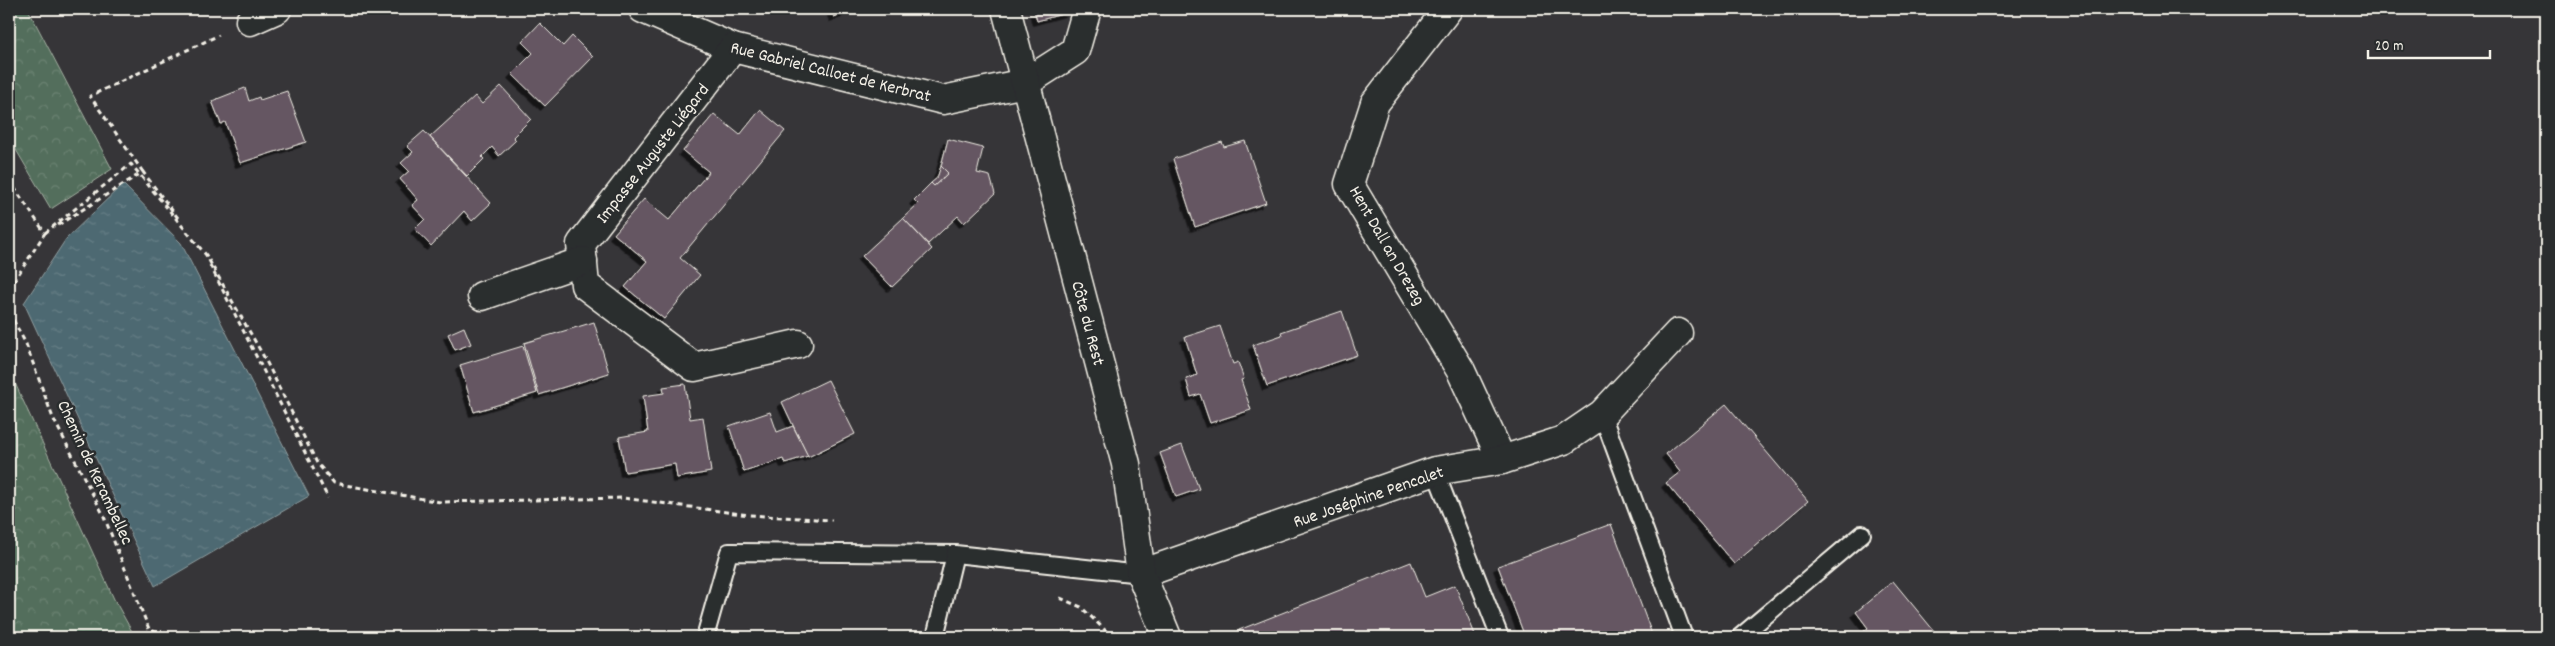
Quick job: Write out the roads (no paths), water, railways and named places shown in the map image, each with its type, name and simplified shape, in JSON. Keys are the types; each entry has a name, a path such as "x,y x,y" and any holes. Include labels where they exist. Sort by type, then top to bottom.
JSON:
{"street":[{"path":"250,21 277,9"},
{"name":"Rue Gabriel Calloet de Kerbrat","path":"643,9 733,48 943,100 1025,84"},
{"name":"Côte du Rest","path":"1006,9 1126,464 1141,574 1167,637"},
{"path":"1025,84 1075,52 1087,9"},
{"name":"Hent Dall an Drezeg","path":"1448,9 1375,104 1349,184 1461,371 1502,460"},
{"name":"Impasse Auguste Liégard","path":"733,48 581,244 585,285 694,367 798,344"},
{"path":"482,296 583,261"},
{"name":"Rue Joséphine Pencalet","path":"1141,574 1436,471 1502,460 1564,440 1602,414 1678,333"}],"lane":[{"path":"1602,414 1684,637"},
{"path":"1436,471 1500,637"},
{"path":"1740,637 1862,534"},
{"path":"705,637 729,552 955,554 1141,574"},
{"path":"935,637 955,554"}],"water":[{"path":"123,184 181,243 309,496 155,586 24,303 66,239"}]}
